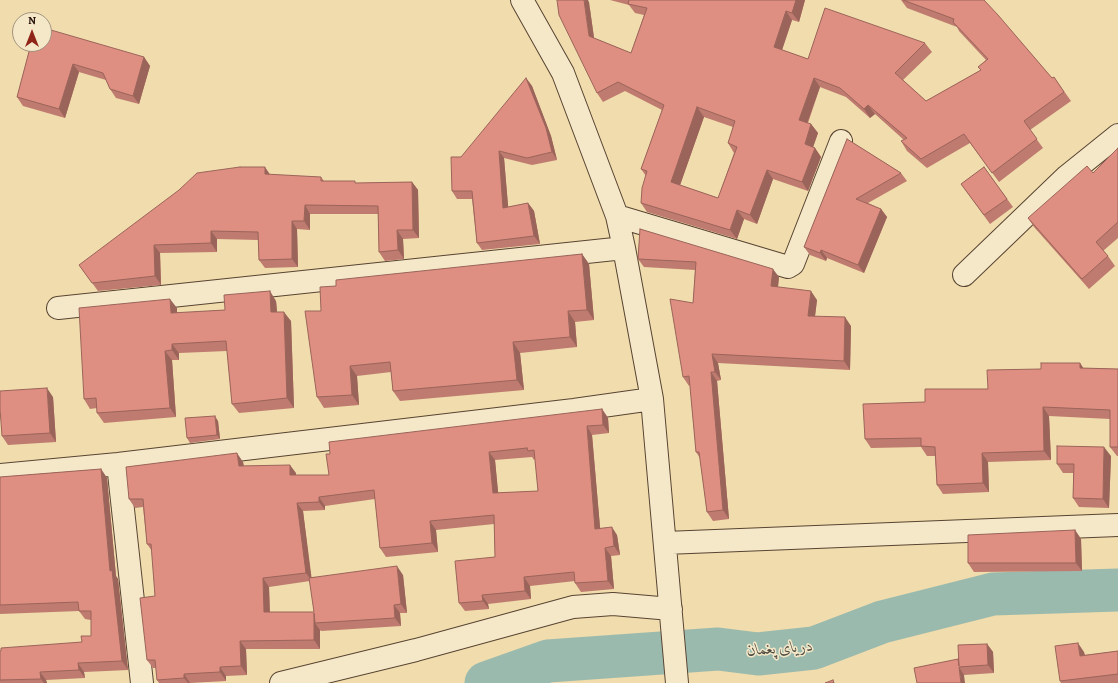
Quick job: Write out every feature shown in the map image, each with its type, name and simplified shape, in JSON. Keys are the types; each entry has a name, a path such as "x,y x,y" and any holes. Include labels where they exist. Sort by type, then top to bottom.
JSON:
{"street":[{"path":"522,0 563,73 617,216 652,399 672,619 673,680"},
{"path":"964,275 1067,176 1118,135"},
{"path":"617,216 788,267 794,264 841,141"},
{"path":"58,308 624,248"},
{"path":"0,475 118,464 574,410 652,399"},
{"path":"118,464 142,683"},
{"path":"665,543 1118,525"},
{"path":"281,683 416,650 573,607 613,604 672,619"}],"building":[{"path":"557,0 584,0 589,36 631,53 647,8 628,4 629,0 796,0 792,13 786,11 774,47 808,59 825,8 925,43 895,73 926,101 981,70 978,67 988,59 953,22 954,19 903,0 984,0 1052,78 1054,77 1064,92 1024,121 1037,139 992,173 964,134 921,159 901,141 907,138 868,105 864,109 840,88 814,78 799,120 811,124 805,144 815,148 802,182 767,170 750,215 737,210 730,230 641,203 642,188 647,171 641,169 664,105 618,82 597,93 559,15","holes":["697,107 735,121 728,143 737,147 718,198 671,182"]},
{"path":"52,30 144,57 133,96 110,89 103,73 73,64 59,109 17,97 29,52 52,52"},
{"path":"526,78 546,128 552,152 527,158 499,151 503,208 528,203 534,236 477,243 472,191 452,191 451,157 461,157"},
{"path":"847,139 901,173 856,199 881,209 858,265 821,250 820,253 804,247"},
{"path":"1118,148 1118,222 1096,242 1108,256 1082,279 1028,218 1087,166 1093,173"},
{"path":"240,167 265,167 265,174 321,177 321,181 355,181 355,183 412,182 413,230 397,230 398,250 379,252 378,206 305,205 304,221 292,221 292,259 259,260 258,232 211,231 211,243 154,245 155,276 92,283 79,265 179,190 197,173"},
{"path":"984,167 1007,199 984,215 961,184"},
{"path":"640,229 773,269 771,286 811,291 808,316 845,317 844,361 712,354 715,372 711,372 723,510 707,512 699,452 696,452 689,376 683,377 670,299 693,303 696,262 638,259"},
{"path":"582,254 587,310 568,311 570,337 513,342 517,380 393,391 390,362 350,366 352,395 317,397 305,311 321,311 320,287 336,286 336,280"},
{"path":"270,291 271,312 284,312 287,398 232,404 226,341 172,344 172,350 165,351 170,408 97,413 96,398 84,399 79,308 170,299 171,313 225,310 224,295"},
{"path":"1041,363 1080,363 1080,368 1118,369 1118,447 1110,447 1110,410 1043,407 1044,451 982,453 983,483 937,485 935,447 921,446 921,438 865,439 863,404 925,402 925,389 988,389 987,370 1041,369"},
{"path":"47,388 50,433 2,436 0,391"},
{"path":"602,409 603,425 587,426 595,529 612,527 614,546 605,548 608,581 575,583 574,572 524,577 525,591 482,595 483,601 459,603 455,561 495,557 494,515 430,521 432,543 380,548 374,490 319,497 319,502 297,503 306,573 263,578 264,612 314,612 309,578 397,566 401,604 394,605 395,618 315,623 314,613 314,640 240,641 241,666 220,667 220,672 184,674 184,678 157,680 155,660 147,660 140,598 155,596 151,544 147,544 143,499 129,499 126,467 237,453 239,466 290,465 290,475 329,475 326,454 330,454 329,442","holes":["527,448 528,451 534,450 538,491 493,493 489,452"]},
{"path":"215,416 217,435 187,438 185,418"},
{"path":"1057,446 1104,447 1103,499 1073,498 1074,464 1057,464"},
{"path":"101,469 110,571 112,570 122,661 78,663 79,670 40,672 41,679 0,680 1,648 82,642 81,636 91,636 91,611 79,611 78,602 0,605 0,477"},
{"path":"1075,530 1076,563 968,563 968,535"},
{"path":"1078,643 1080,656 1118,651 1118,674 1060,681 1055,646"},
{"path":"987,644 988,665 959,667 961,683 917,683 914,668 958,659 959,666 958,645"},
{"path":"833,680 834,683 825,683"}],"waterway":[{"name":"دریای پغمان","path":"486,683 548,661 718,649 758,654 814,648 882,622 993,594 1118,590"}]}
